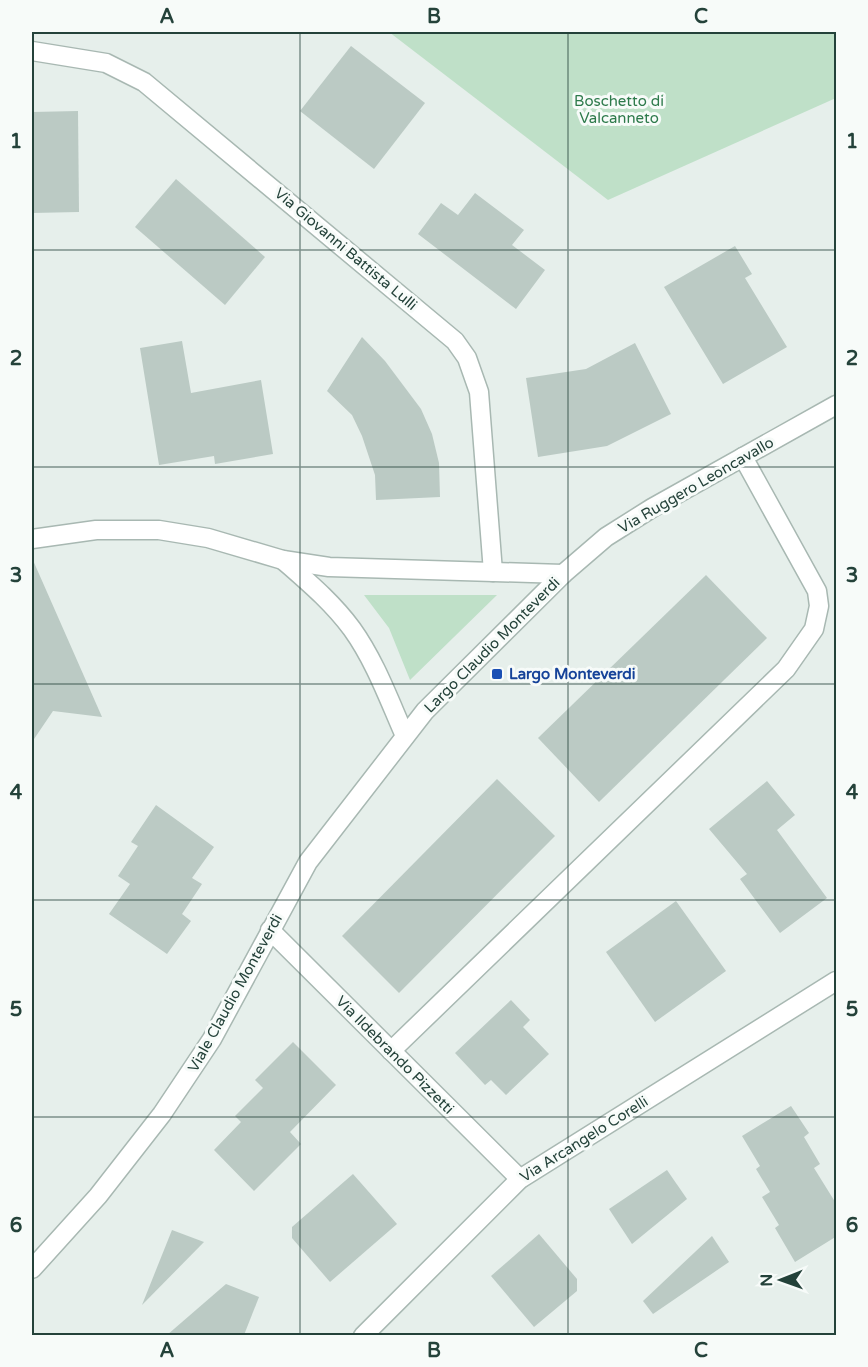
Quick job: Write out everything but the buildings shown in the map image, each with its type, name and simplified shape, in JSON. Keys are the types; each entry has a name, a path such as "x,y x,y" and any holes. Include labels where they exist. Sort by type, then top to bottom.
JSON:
{"street":[{"name":"Via Giovanni Battista Lulli","path":"32,51 106,63 144,82 455,341 476,376 481,404 493,572"},
{"name":"Via Ruggero Leoncavallo","path":"563,574 630,521 837,405"},
{"path":"391,1051 786,669 810,638 818,616 817,591 743,457"},
{"name":"Largo Claudio Monteverdi","path":"32,539 96,530 159,530 208,538 283,560 354,569 563,574"},
{"path":"283,560 327,599 352,630 370,660 405,736"},
{"name":"Largo Claudio Monteverdi","path":"405,736 458,677 563,574"},
{"name":"Viale Claudio Monteverdi","path":"32,1269 105,1188 162,1114 212,1039 308,862 405,736"},
{"name":"Via Ildebrando Pizzetti","path":"270,930 520,1179"},
{"name":"Via Arcangelo Corelli","path":"363,1335 520,1179 837,981"}],"green space":[{"name":"Boschetto di Valcanneto","path":"389,32 836,32 836,98 608,200"},
{"path":"364,595 497,595 410,680 389,628"}],"place":[{"name":"Largo Monteverdi","path":"497,674"}]}
